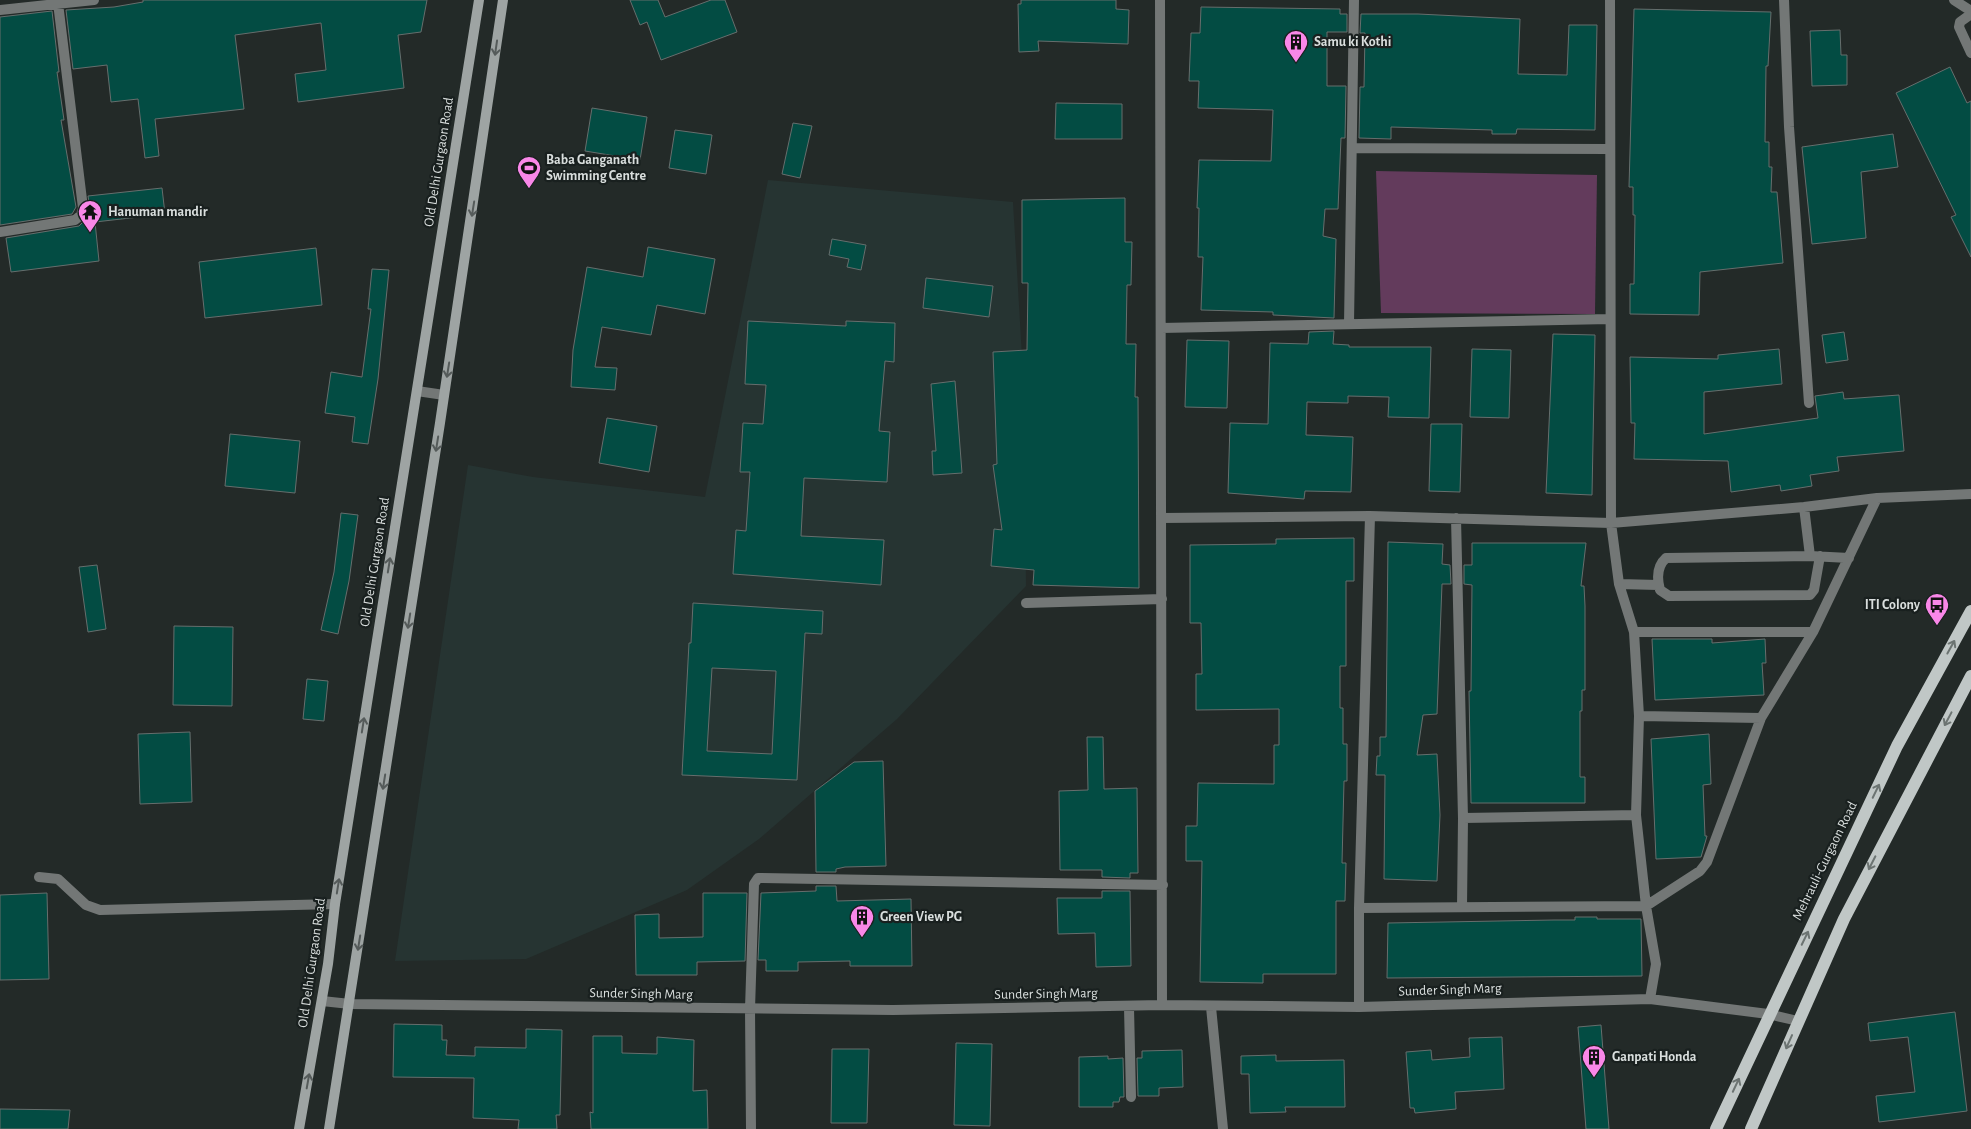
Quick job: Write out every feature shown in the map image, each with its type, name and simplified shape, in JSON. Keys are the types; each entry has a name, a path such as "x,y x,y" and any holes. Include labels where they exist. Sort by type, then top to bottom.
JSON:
{"main road":[{"name":"Old Delhi Gurgaon Road","path":"299,1129 322,1001 335,904 479,0"},
{"path":"329,1129 444,395 503,0"},
{"name":"Mehrauli-Gurgaon Road","path":"1716,1129 1768,1014 1897,746 1971,610"},
{"path":"1751,1128 1848,911 1971,676"}],"street":[{"path":"0,10 94,0"},
{"path":"1160,0 1162,1005"},
{"path":"1349,324 1354,0"},
{"path":"1610,0 1610,523 1619,584 1634,632 1640,716 1636,815 1646,906 1656,964 1650,999"},
{"path":"1784,0 1789,127 1808,402"},
{"path":"1954,0 1969,8 1959,27 1971,53"},
{"path":"0,232 75,220 81,215 83,208 58,3"},
{"path":"1352,148 1610,149"},
{"path":"1161,328 1610,319"},
{"path":"416,391 444,395"},
{"path":"1162,518 1370,516 1610,523 1804,507 1877,498 1971,494"},
{"path":"1359,908 1646,906 1691,878 1707,862 1761,718 1813,632 1877,498"},
{"path":"1804,507 1815,556 1814,590 1810,595 1669,596 1660,590 1658,585 1659,568 1666,558 1815,556 1849,558"},
{"path":"1359,1007 1359,908 1370,516"},
{"path":"1456,518 1463,818 1462,907"},
{"path":"1619,584 1658,585"},
{"path":"1026,603 1162,599"},
{"path":"1634,632 1813,632"},
{"path":"1640,716 1761,718"},
{"path":"1463,818 1636,815"},
{"path":"39,877 58,880 86,905 100,910 335,904"},
{"path":"751,1129 750,1009 754,884 758,878 1163,885"},
{"name":"Sunder Singh Marg","path":"322,1001 350,1004 892,1010 1162,1005 1211,1007 1359,1007 1650,999 1768,1014 1798,1021"},
{"path":"1129,1007 1131,1097"},
{"path":"1211,1007 1223,1129"}],"shaded area":[{"path":"1376,171 1597,175 1595,314 1381,313"},
{"path":"768,180 1013,202 1024,391 1026,586 897,719 759,839 687,890 526,959 395,961 468,465 533,477 705,497"}],"building":[{"path":"143,0 427,0 421,32 398,35 404,88 298,102 295,74 326,70 321,23 235,35 244,109 155,119 159,156 145,158 138,99 111,102 107,65 73,69 66,10 114,7 143,2"},
{"path":"630,0 658,0 665,17 711,0 725,0 737,32 661,60 647,22 640,25"},
{"path":"1021,0 1116,0 1116,9 1129,10 1128,44 1038,41 1039,51 1019,52 1018,4 1021,4"},
{"path":"1201,7 1340,9 1340,14 1347,14 1347,32 1327,32 1327,86 1346,86 1345,138 1341,138 1338,209 1325,209 1323,236 1336,239 1334,318 1273,315 1273,312 1201,310 1203,257 1198,257 1199,208 1197,208 1199,160 1271,161 1273,110 1198,108 1199,81 1189,81 1191,33 1200,33"},
{"path":"1634,9 1771,12 1768,66 1766,66 1765,142 1769,142 1769,167 1772,167 1771,192 1777,192 1783,263 1700,272 1699,315 1630,314 1630,284 1634,284 1635,215 1633,215 1633,187 1629,187"},
{"path":"52,11 59,72 57,72 64,120 61,120 76,207 72,214 0,225 0,17"},
{"path":"1361,14 1418,14 1520,19 1518,74 1567,75 1569,25 1597,25 1595,130 1517,129 1516,134 1492,134 1492,130 1391,127 1391,139 1359,138 1360,87 1364,87 1365,33 1360,33"},
{"path":"1840,30 1841,55 1847,55 1847,85 1812,86 1810,31"},
{"path":"1950,67 1967,103 1971,101 1971,257 1951,217 1956,215 1896,93"},
{"path":"1056,103 1122,104 1122,139 1055,139"},
{"path":"592,108 647,117 640,160 585,151"},
{"path":"793,123 812,126 800,178 782,174"},
{"path":"675,130 712,135 706,174 669,168"},
{"path":"1893,134 1898,167 1861,172 1866,238 1812,244 1802,147"},
{"path":"162,188 165,214 95,222 99,261 11,272 6,238 79,226 88,217 90,208 88,196"},
{"path":"1125,198 1125,242 1132,242 1131,285 1127,285 1126,344 1136,344 1135,397 1138,397 1139,588 1033,585 1034,570 991,566 994,529 1002,530 993,465 997,464 993,352 1027,350 1028,283 1022,283 1022,200"},
{"path":"832,239 866,245 861,270 847,267 849,259 829,255"},
{"path":"648,247 715,259 705,314 657,305 651,335 602,327 595,367 617,368 615,390 571,387 573,350 587,267 643,277"},
{"path":"316,248 322,305 205,318 199,262"},
{"path":"372,269 389,270 378,379 368,444 352,442 355,417 325,413 331,372 362,377 371,309 368,309"},
{"path":"926,278 993,286 989,317 923,308"},
{"path":"748,321 846,326 846,321 895,323 894,362 885,361 879,431 890,432 887,482 804,478 801,536 884,540 881,585 733,574 736,530 746,531 750,472 740,472 743,423 763,424 766,385 745,384"},
{"path":"1334,331 1333,344 1349,345 1349,347 1431,347 1429,418 1388,417 1389,397 1348,396 1348,403 1307,402 1306,435 1353,437 1351,492 1305,491 1304,499 1228,493 1230,423 1268,424 1270,343 1308,344 1309,332"},
{"path":"1844,332 1848,360 1826,363 1822,335"},
{"path":"1553,334 1595,335 1592,495 1546,493"},
{"path":"1187,340 1229,341 1227,408 1185,407"},
{"path":"1472,349 1511,350 1509,418 1470,417"},
{"path":"1779,349 1782,384 1704,392 1704,434 1818,418 1815,396 1843,392 1844,399 1899,395 1904,451 1837,457 1839,471 1810,475 1812,486 1781,491 1780,485 1731,492 1728,461 1634,459 1635,423 1631,423 1630,357 1718,359 1718,355"},
{"path":"955,381 962,473 933,475 932,451 936,451 931,384"},
{"path":"607,418 657,426 649,472 599,463"},
{"path":"1431,424 1462,424 1460,492 1429,491"},
{"path":"230,434 300,441 295,493 225,486"},
{"path":"341,513 358,515 349,581 338,634 321,630 334,572"},
{"path":"1354,538 1354,581 1346,581 1346,666 1340,666 1340,708 1343,708 1343,744 1347,744 1347,781 1344,781 1342,863 1346,863 1345,901 1336,901 1336,974 1263,974 1263,983 1200,982 1202,861 1186,861 1186,826 1197,826 1198,783 1274,784 1274,745 1279,745 1279,709 1196,710 1196,674 1202,674 1201,623 1190,623 1190,545 1276,544 1276,539"},
{"path":"1388,542 1443,544 1442,564 1450,565 1451,584 1442,584 1437,714 1423,715 1417,755 1437,754 1440,815 1437,881 1384,879 1385,775 1376,775 1377,756 1380,756 1380,737 1386,737"},
{"path":"1472,543 1586,543 1581,586 1584,586 1585,606 1585,690 1582,690 1582,711 1580,711 1580,777 1585,777 1585,803 1471,803 1469,691 1471,691 1472,585 1464,584 1464,565 1472,565"},
{"path":"97,565 106,629 88,632 79,567"},
{"path":"693,603 823,611 822,634 805,633 797,780 682,775 689,643 691,643","holes":["712,668 776,671 772,754 707,751"]},
{"path":"174,626 233,627 232,706 173,705"},
{"path":"1652,639 1712,639 1712,643 1765,639 1766,663 1762,663 1764,695 1655,700"},
{"path":"307,679 328,681 324,721 303,719"},
{"path":"190,732 192,802 140,804 138,734"},
{"path":"1709,734 1711,784 1703,785 1705,836 1707,836 1701,857 1656,859 1651,739"},
{"path":"1087,737 1103,737 1104,789 1137,788 1138,873 1130,873 1130,878 1102,877 1102,870 1060,870 1059,791 1088,790"},
{"path":"883,761 886,866 845,867 836,869 836,872 816,872 815,791 854,762"},
{"path":"816,886 836,886 837,901 911,899 912,966 850,966 850,961 798,962 798,971 766,971 766,960 758,960 761,893 816,891"},
{"path":"1102,891 1130,891 1131,966 1096,967 1095,933 1058,934 1057,898 1102,898"},
{"path":"47,893 49,979 0,980 0,895"},
{"path":"703,893 747,893 745,961 697,962 697,975 636,975 635,915 659,914 659,938 703,937"},
{"path":"1575,917 1641,919 1642,976 1387,978 1388,923 1575,920"},
{"path":"1955,1012 1967,1111 1879,1122 1876,1096 1915,1092 1908,1037 1870,1041 1868,1023"},
{"path":"394,1024 442,1025 442,1040 447,1040 446,1055 475,1056 475,1047 526,1048 526,1029 562,1030 560,1115 556,1115 557,1129 518,1129 519,1120 473,1118 474,1078 393,1077"},
{"name":"Ganpati Honda","path":"1601,1025 1609,1129 1586,1129 1578,1027"},
{"path":"593,1036 622,1036 622,1053 657,1054 657,1037 694,1040 693,1091 707,1090 708,1129 591,1129 590,1112 593,1113"},
{"path":"1502,1037 1504,1089 1455,1092 1456,1109 1415,1113 1414,1108 1410,1108 1406,1052 1431,1050 1432,1060 1470,1057 1469,1038"},
{"path":"956,1043 992,1044 990,1126 954,1125"},
{"path":"832,1049 869,1049 867,1123 831,1123"},
{"path":"1182,1050 1183,1087 1159,1088 1159,1096 1138,1096 1137,1058 1142,1058 1142,1051"},
{"path":"1276,1055 1276,1061 1344,1060 1345,1107 1285,1107 1286,1112 1250,1113 1249,1074 1241,1074 1241,1056"},
{"path":"1108,1056 1108,1059 1123,1058 1124,1097 1120,1097 1119,1102 1113,1102 1113,1107 1079,1107 1079,1057"},
{"path":"0,1109 70,1110 68,1129 0,1129"}],"place":[{"name":"Samu ki Kothi","path":"1296,63"},
{"name":"Baba Ganganath Swimming Centre","path":"529,189"},
{"name":"Hanuman mandir","path":"90,233"},
{"name":"ITI Colony","path":"1937,626"},
{"name":"Green View PG","path":"862,938"},
{"name":"Ganpati Honda","path":"1594,1078"}]}
